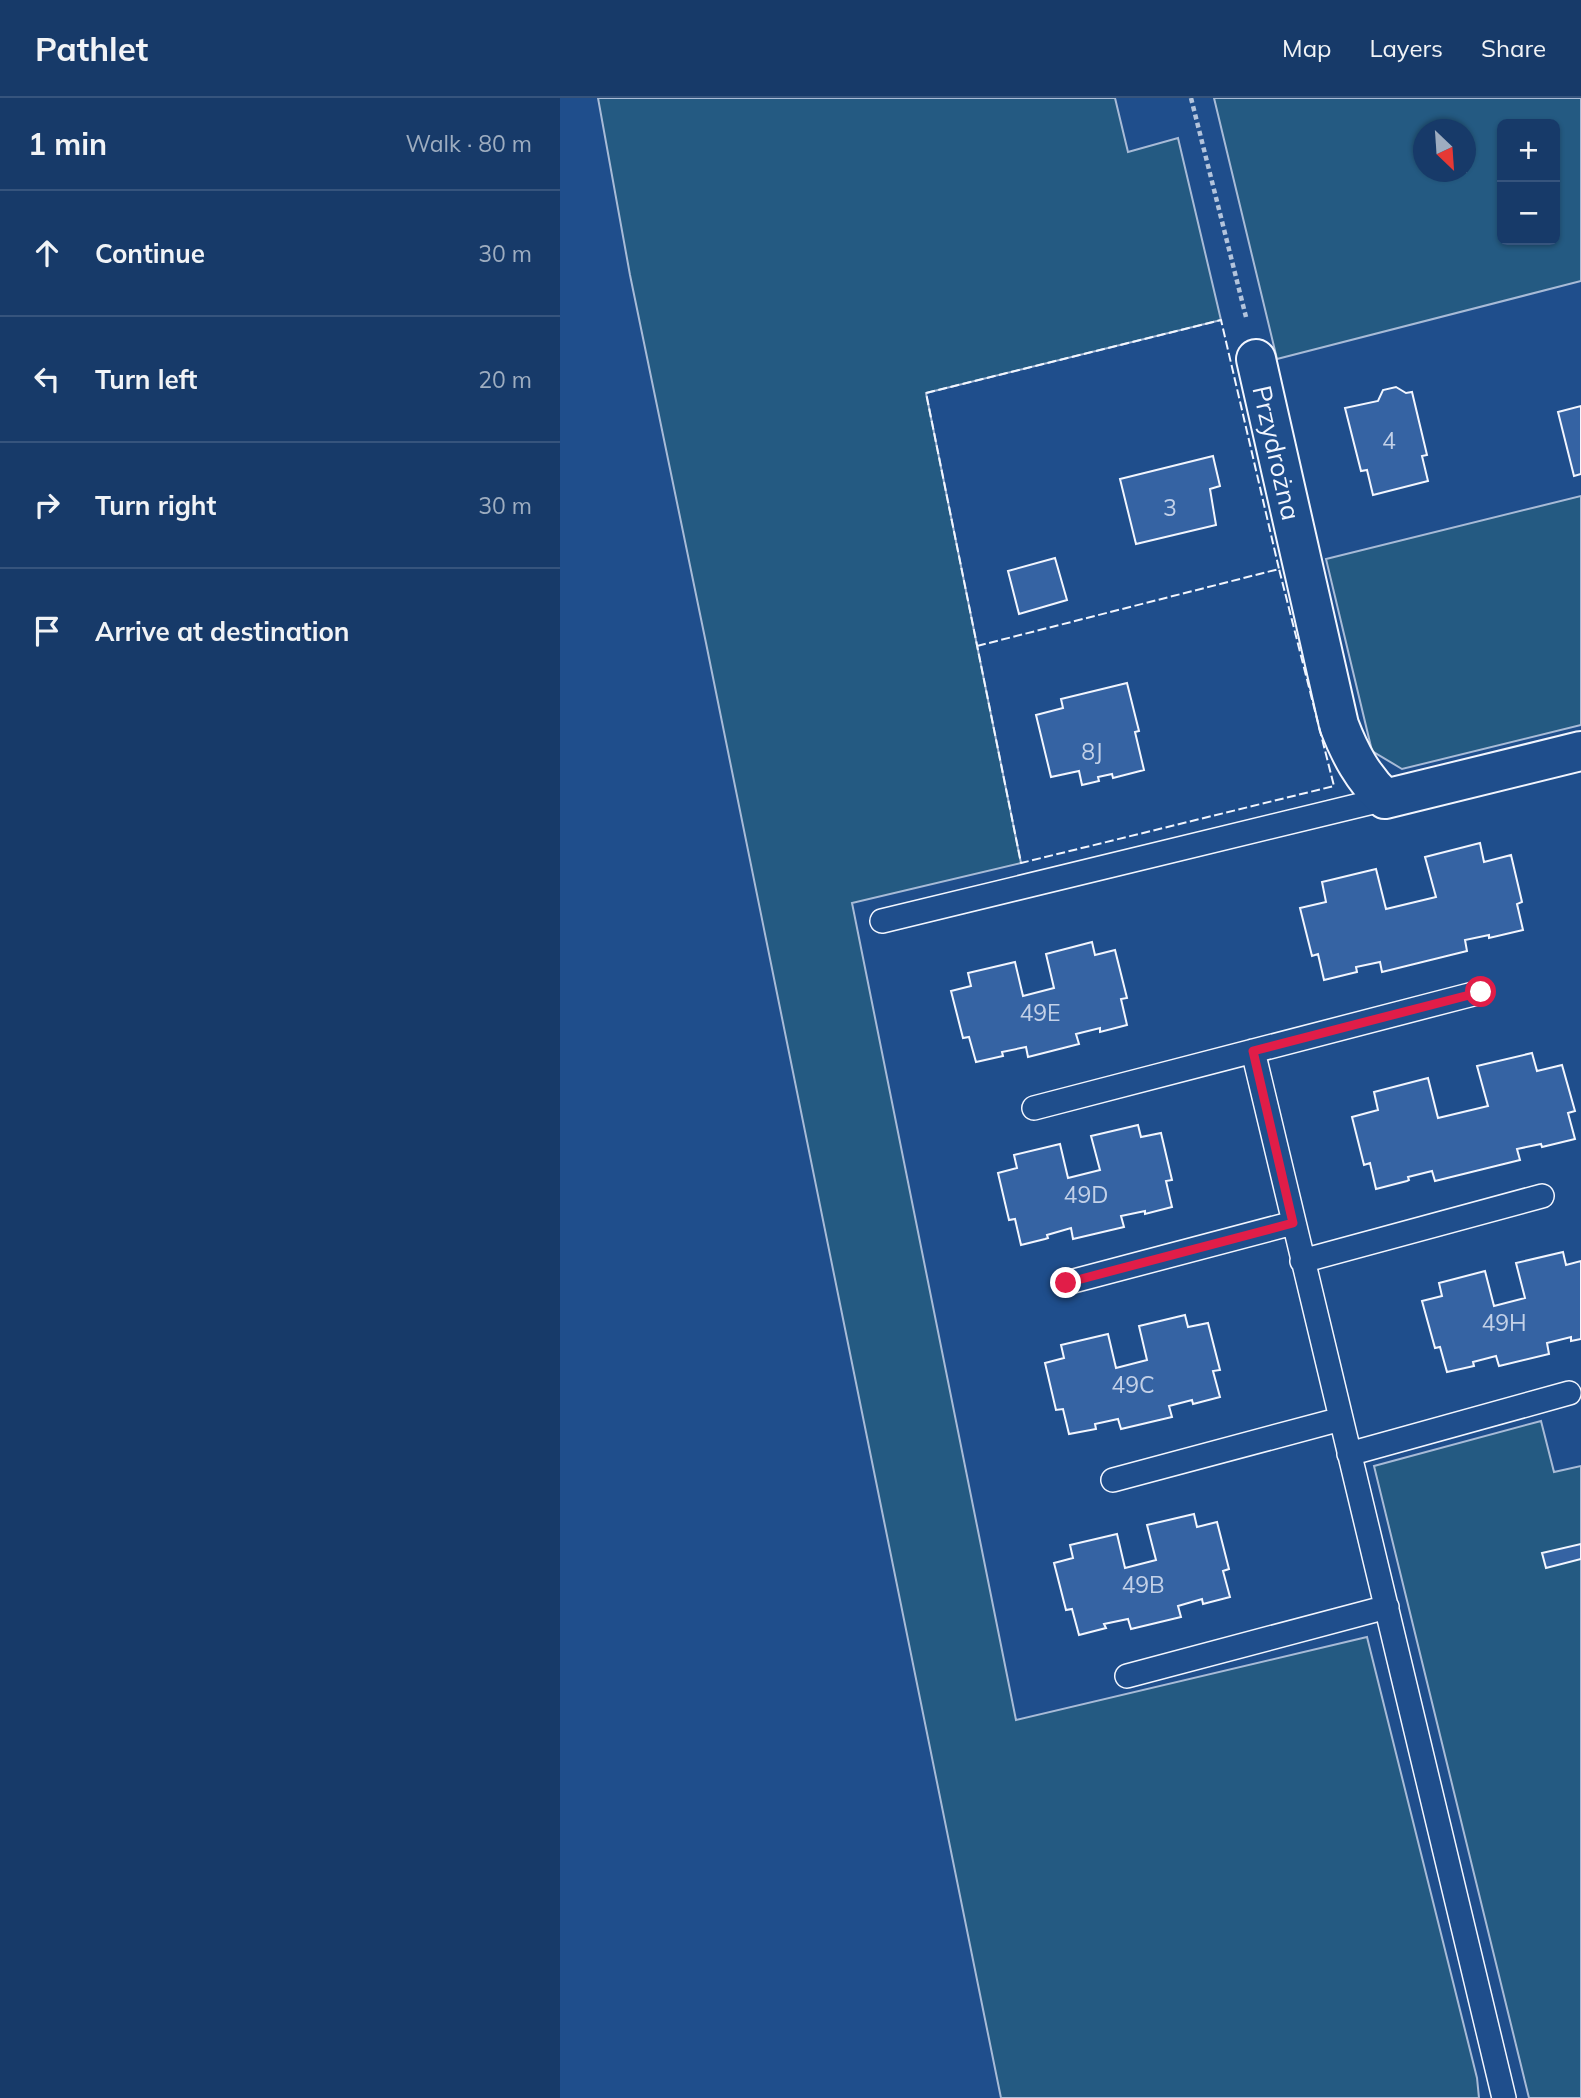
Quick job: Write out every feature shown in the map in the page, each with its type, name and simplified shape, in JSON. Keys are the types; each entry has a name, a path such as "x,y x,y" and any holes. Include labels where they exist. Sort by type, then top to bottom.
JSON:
{"street":[{"name":"Przydrożna","path":"1256,359 1339,725 1347,747 1365,778 1385,799"},
{"path":"1385,799 1581,751"}],"lane":[{"path":"882,920 1385,799"},
{"path":"1034,1108 1481,992"},
{"path":"1253,1051 1504,2098"},
{"path":"1302,1261 1542,1196"},
{"path":"1066,1283 1293,1223"},
{"path":"1349,1454 1570,1393"},
{"path":"1113,1480 1341,1419"},
{"path":"1127,1676 1387,1607"}],"path":[{"name":"Przydrożna","path":"1191,98 1256,359"}],"shaded area":[{"path":"598,98 1115,98 1128,152 1178,138 1221,320 926,393 1021,863 852,903 1016,1720 1367,1637 1477,2078 1479,2098 1001,2098 630,275"},
{"path":"1214,98 1581,98 1581,281 1277,359"},
{"path":"1581,496 1581,725 1402,769 1372,751 1326,559"},
{"path":"1541,1421 1554,1472 1581,1466 1581,2098 1529,2098 1374,1466"}],"building":[{"path":"1396,387 1406,393 1412,392 1427,455 1422,456 1428,481 1373,495 1367,470 1361,471 1345,408 1378,401 1383,390"},
{"path":"1581,406 1581,474 1574,476 1558,412"},
{"path":"1213,456 1220,486 1210,489 1216,525 1136,544 1120,479"},
{"path":"1055,558 1067,600 1019,614 1008,571"},
{"path":"1127,683 1139,731 1135,732 1144,770 1113,778 1112,774 1098,777 1099,781 1082,785 1079,771 1051,777 1036,715 1063,708 1061,699"},
{"path":"1480,843 1484,862 1511,855 1522,902 1517,904 1523,930 1489,938 1489,935 1465,940 1467,951 1382,972 1380,962 1356,967 1357,972 1324,980 1318,954 1312,956 1300,908 1326,902 1322,882 1376,869 1386,909 1436,897 1425,857"},
{"path":"1092,942 1095,955 1115,950 1127,998 1121,999 1127,1025 1100,1032 1100,1028 1076,1034 1079,1044 1028,1057 1026,1047 1002,1052 1003,1056 976,1062 969,1037 963,1038 951,991 971,986 968,973 1015,962 1023,996 1054,988 1046,954"},
{"path":"1532,1053 1537,1071 1562,1065 1575,1111 1568,1113 1575,1139 1542,1147 1541,1144 1517,1149 1520,1160 1435,1181 1432,1171 1376,1189 1370,1163 1364,1165 1352,1117 1378,1110 1374,1092 1428,1078 1438,1118 1488,1106 1477,1066"},
{"path":"1138,1125 1141,1137 1161,1133 1172,1180 1166,1181 1172,1207 1145,1214 1145,1211 1121,1216 1124,1227 1073,1239 1071,1228 1021,1245 1015,1219 1009,1220 998,1173 1017,1168 1014,1155 1060,1144 1068,1178 1100,1170 1091,1136"},
{"path":"1563,1252 1566,1265 1581,1261 1581,1339 1571,1341 1571,1337 1547,1343 1549,1354 1499,1366 1496,1356 1473,1362 1474,1366 1447,1372 1440,1347 1435,1348 1422,1301 1442,1296 1439,1283 1485,1271 1494,1306 1525,1298 1516,1263"},
{"path":"1185,1315 1188,1327 1208,1323 1220,1370 1213,1371 1220,1397 1193,1404 1192,1400 1169,1406 1172,1417 1121,1429 1118,1419 1095,1424 1096,1429 1069,1434 1063,1409 1056,1410 1045,1363 1064,1358 1061,1345 1108,1334 1116,1368 1147,1360 1139,1326"},
{"path":"1194,1514 1197,1527 1217,1522 1229,1569 1223,1571 1230,1597 1203,1604 1202,1599 1178,1606 1181,1617 1131,1629 1128,1619 1104,1624 1106,1628 1079,1635 1072,1609 1066,1610 1054,1563 1073,1558 1070,1545 1117,1534 1125,1568 1156,1560 1147,1525"},
{"path":"1581,1544 1581,1559 1546,1568 1542,1553"}],"fence":[{"path":"977,646 1279,569 1334,786 1021,863 926,393 1221,320 1279,569"}],"route":[{"path":"1066,1283 1293,1223 1253,1051 1481,992"}]}
